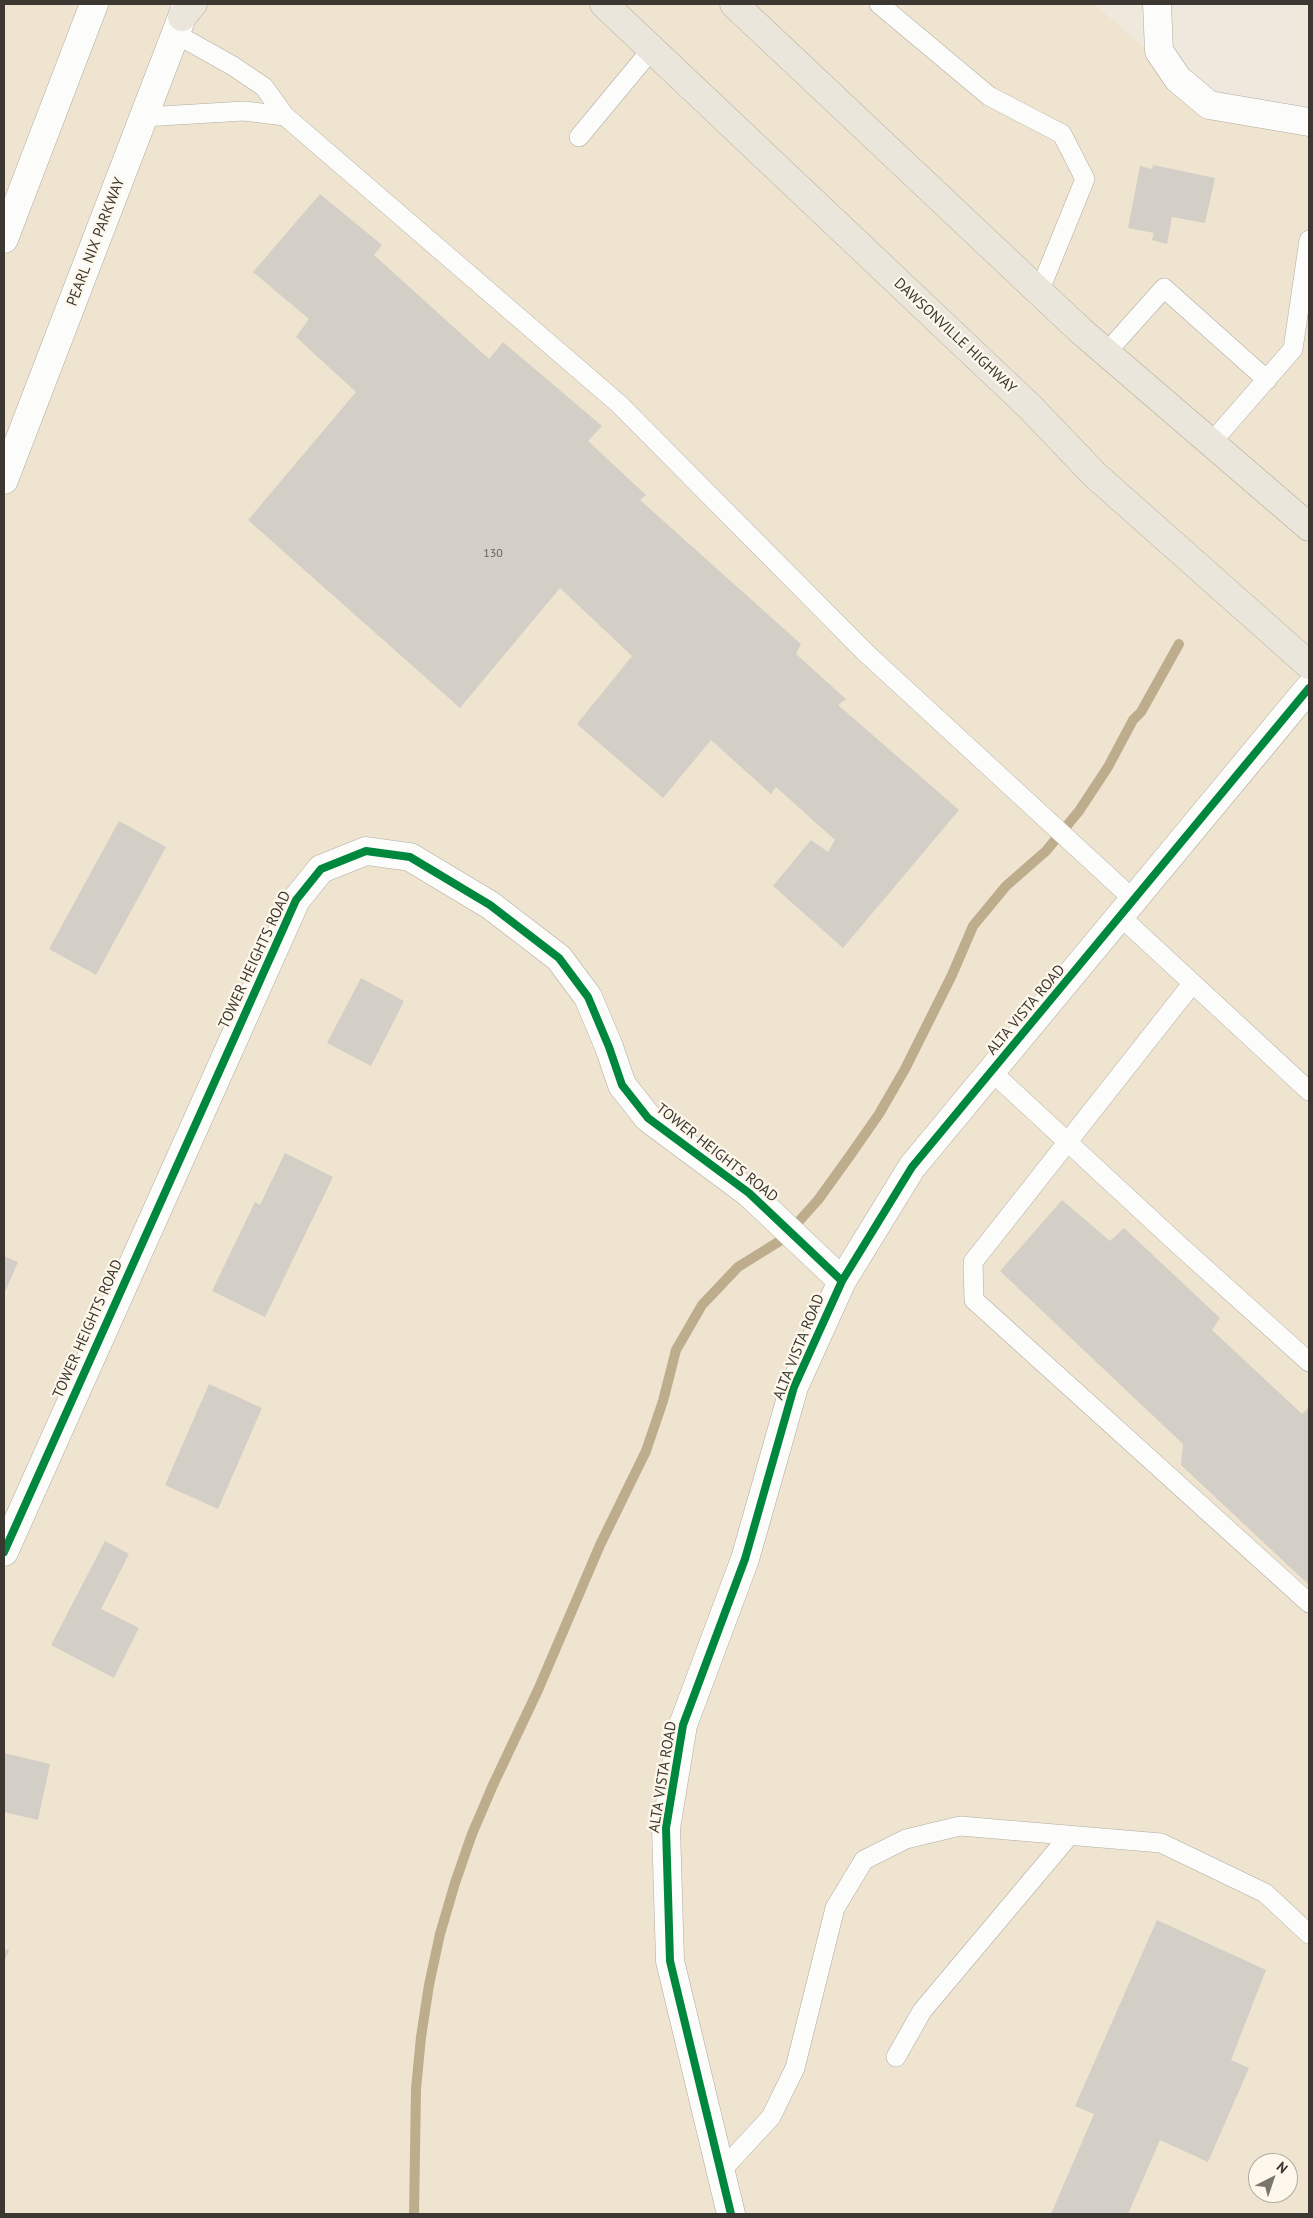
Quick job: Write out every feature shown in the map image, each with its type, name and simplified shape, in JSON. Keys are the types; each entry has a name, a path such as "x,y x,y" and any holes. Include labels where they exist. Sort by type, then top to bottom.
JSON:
{"main road":[{"name":"DAWSONVILLE HIGHWAY","path":"604,4 1029,406 1095,475 1309,665"},
{"path":"734,4 1106,353 1309,527"}],"street":[{"path":"4,239 94,4"},
{"path":"1157,4 1159,51 1178,79 1209,105 1309,122"},
{"name":"PEARL NIX PARKWAY","path":"4,480 185,15"},
{"name":"ALTA VISTA ROAD","path":"731,2214 670,1961 666,1828 684,1725 745,1559 794,1387 842,1281 912,1168 1309,688"},
{"name":"TOWER HEIGHTS ROAD","path":"4,1552 296,900 321,869 366,851 410,858 490,905 559,958 588,997 622,1085 648,1118 749,1194 842,1281"}],"lane":[{"path":"879,4 989,96 1062,134 1085,179 1039,292"},
{"path":"185,15 234,66 264,87 285,116 619,404 866,653 1025,798 1127,908 1192,984 1309,1091"},
{"path":"579,137 652,49"},
{"path":"144,117 244,111 285,116"},
{"path":"1211,443 1294,349 1309,240"},
{"path":"1106,353 1164,288 1267,380"},
{"path":"1192,984 973,1262 974,1300 1309,1603"},
{"path":"992,1072 1309,1362"},
{"path":"721,2171 772,2116 795,2068 835,1908 864,1860 906,1839 960,1826 1161,1844 1265,1893 1309,1934"},
{"path":"896,2057 922,2011 1069,1836"}],"shaded area":[{"path":"4,4 1094,4 1201,97 1309,120 1309,2214 4,2214"}],"building":[{"path":"1153,165 1215,178 1205,223 1172,217 1167,244 1152,240 1154,233 1128,228 1140,166 1152,169"},
{"path":"320,194 382,245 374,255 489,359 503,342 602,426 588,441 646,495 640,500 801,644 796,654 846,699 838,705 959,810 843,948 773,886 811,840 828,852 835,840 776,787 771,794 711,740 663,798 577,724 632,656 560,588 460,708 248,520 356,392 296,337 309,319 253,272"},
{"path":"119,821 166,847 96,975 49,949"},
{"path":"361,978 404,1001 371,1066 327,1043"},
{"path":"285,1153 333,1177 265,1317 212,1291 255,1202 260,1205"},
{"path":"1062,1200 1110,1241 1124,1228 1220,1318 1212,1330 1302,1414 1309,1407 1309,1585 1181,1465 1183,1444 1000,1271"},
{"path":"4,1256 18,1262 4,1294"},
{"path":"209,1384 262,1408 218,1509 165,1485"},
{"path":"105,1541 129,1554 101,1609 139,1628 114,1678 51,1645"},
{"path":"4,1753 50,1764 38,1820 4,1812"},
{"path":"1157,1920 1266,1970 1231,2060 1249,2068 1208,2162 1160,2140 1128,2214 1051,2214 1094,2114 1075,2106"},
{"path":"4,1949 9,1950 4,1962"}],"waterway":[{"path":"414,2214 416,2089 421,2037 429,1985 440,1934 455,1883 472,1834 493,1785 538,1690 600,1545 646,1451 663,1401 676,1350 702,1305 738,1267 783,1239 818,1200 849,1157 879,1114 905,1069 952,975 973,926 1006,886 1046,851 1079,811 1108,767 1133,720 1141,712 1179,644"}],"cycle path":[{"path":"731,2214 670,1961 666,1828 683,1725 745,1559 794,1387 842,1281 912,1167 1309,688"},
{"path":"4,1552 296,900 321,869 366,851 410,857 490,905 559,958 588,997 609,1047 622,1085 648,1118 749,1193 842,1281"}]}
